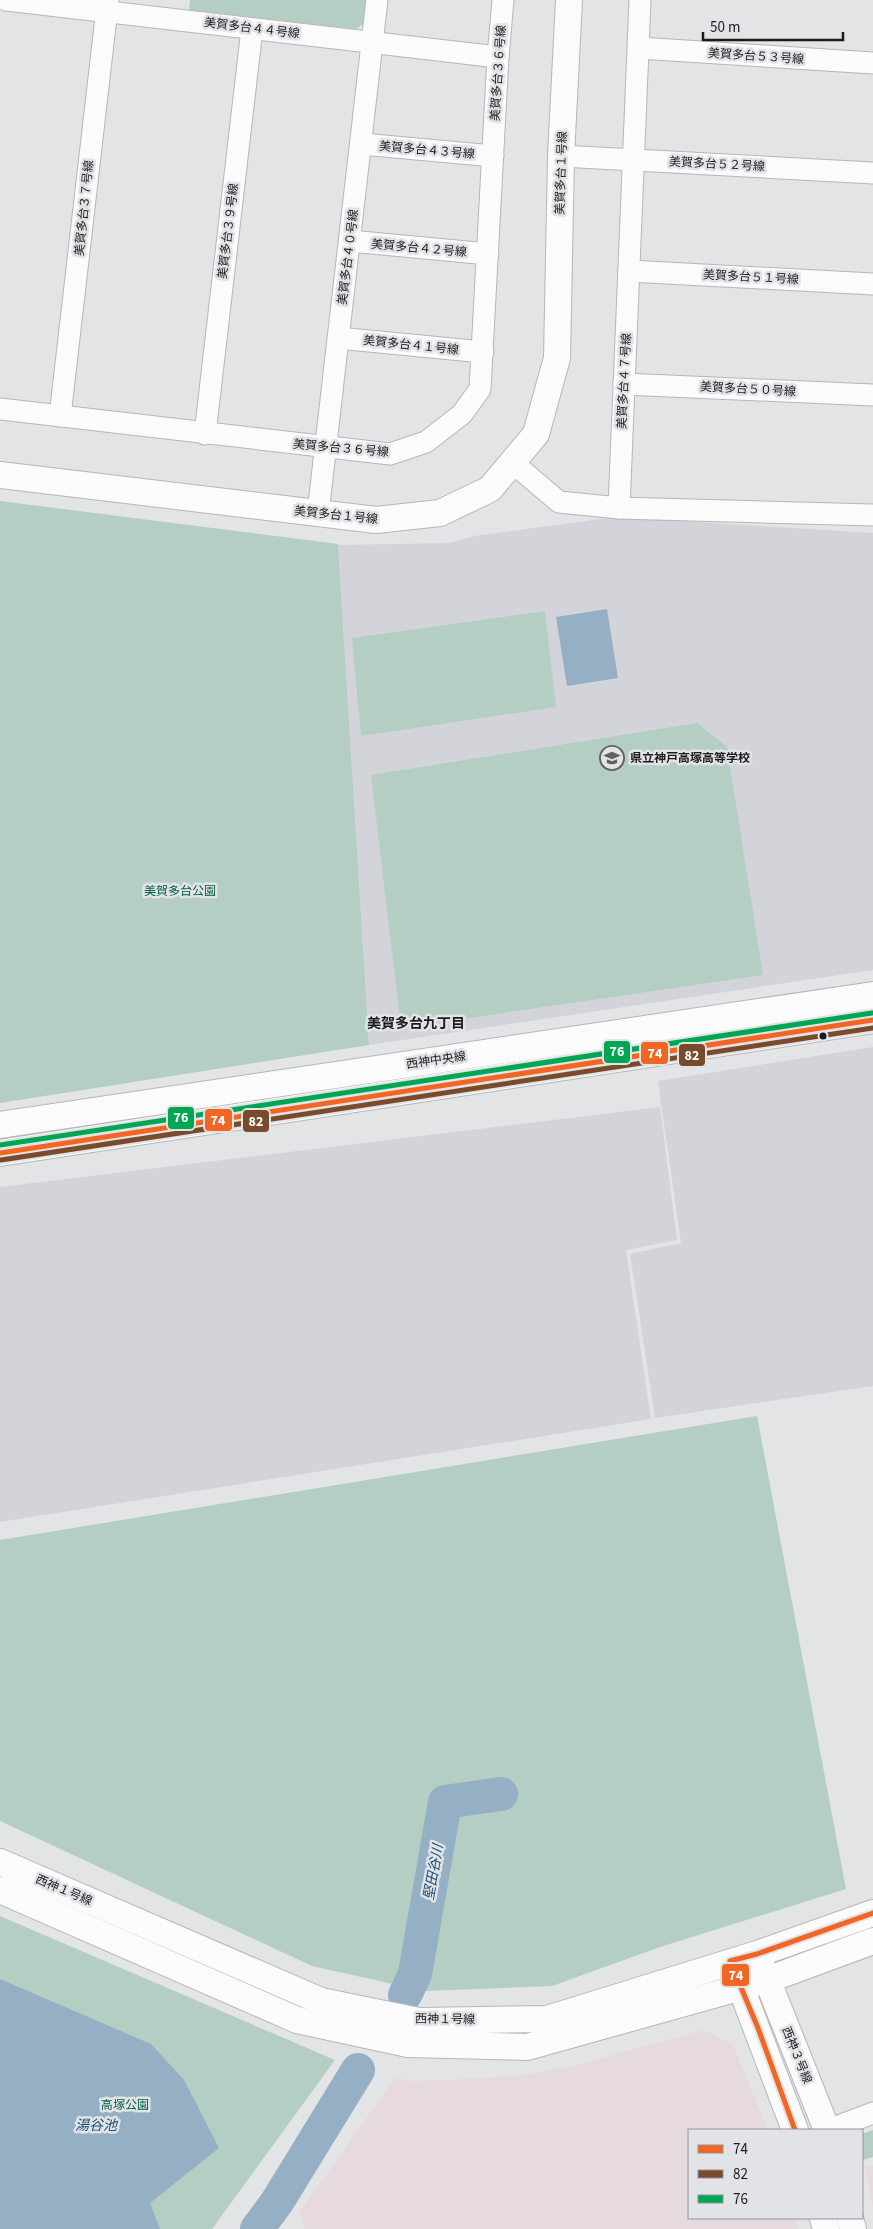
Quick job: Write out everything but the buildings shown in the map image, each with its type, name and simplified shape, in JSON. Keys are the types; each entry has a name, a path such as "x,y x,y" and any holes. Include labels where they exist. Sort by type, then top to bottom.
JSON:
{"street":[{"name":"美賀多台４４号線","path":"6,0 107,6 252,28 498,57"},
{"name":"美賀多台４０号線","path":"318,513 378,0"},
{"name":"美賀多台３６号線","path":"0,409 390,454 426,442 462,414 480,389 498,57 503,0"},
{"name":"美賀多台１号線","path":"0,476 376,520 440,513 490,489 536,434 557,358 561,156 569,0"},
{"name":"美賀多台４７号線","path":"619,508 640,0"},
{"name":"美賀多台３７号線","path":"60,416 107,6"},
{"name":"美賀多台３９号線","path":"205,434 252,28"},
{"name":"美賀多台５３号線","path":"638,48 873,63"},
{"name":"美賀多台４３号線","path":"362,144 493,156"},
{"name":"美賀多台５２号線","path":"561,156 873,173"},
{"name":"美賀多台４２号線","path":"350,241 488,254"},
{"name":"美賀多台５１号線","path":"629,271 873,284"},
{"name":"美賀多台４１号線","path":"338,338 483,352"},
{"name":"美賀多台５０号線","path":"624,384 873,395"},
{"path":"512,462 559,502 619,508 873,515"},
{"name":"西神中央線","path":"0,1125 873,995"},
{"name":"西神中央線","path":"0,1153 873,1020"},
{"name":"西神１号線","path":"0,1862 321,2000 419,2021 547,2019 757,1954 873,1913"},
{"name":"西神１号線","path":"0,1890 297,2020 408,2044 527,2047 767,1980 873,1941"},
{"name":"西神３号線","path":"757,1954 827,2129"},
{"path":"730,1961 795,2129"},
{"path":"830,2129 873,2113"}],"shaded area":[{"name":"県立神戸高塚高等学校","path":"615,517 873,533 873,970 369,1045 338,545 450,543 474,536"},
{"path":"873,1047 873,1386 655,1418 630,1254 681,1243 658,1081"},
{"path":"660,1107 677,1240 626,1250 651,1419 0,1522 0,1187"},
{"path":"703,2030 733,2045 768,2129 688,2129 688,2219 795,2219 798,2229 305,2229 299,2213 395,2078 412,2081 516,2076 573,2066"},
{"path":"873,2165 873,2206 865,2167"}],"green space":[{"path":"190,0 366,0 363,24 356,29 189,10"},
{"name":"美賀多台公園","path":"0,501 338,544 369,1045 0,1103"},
{"path":"545,611 556,707 361,736 352,638"},
{"path":"697,723 727,747 763,975 401,1028 371,775"},
{"path":"757,1416 846,1889 660,1947 552,1986 424,1991 312,1966 0,1821 0,1540"},
{"name":"高塚公園","path":"0,1916 335,2060 212,2229 0,2229"},
{"path":"873,2130 873,2157 863,2160 863,2134"}],"water":[{"path":"607,609 618,678 567,686 556,617"},
{"name":"湯谷池","path":"0,1979 151,2044 184,2080 219,2148 150,2203 160,2229 0,2229"}],"waterway":[{"name":"堅田谷川","path":"405,1995 415,1974 445,1802 501,1794"},
{"name":"堅田谷川","path":"257,2229 277,2202 358,2070"}],"transit line":[{"name":"76","path":"0,1145 872,1013"},
{"name":"74","path":"0,1153 873,1020"},
{"name":"82","path":"1,1160 873,1028"},
{"name":"74","path":"795,2129 758,2028 730,1961 757,1954 873,1913"}],"place":[{"name":"県立神戸高塚高等学校","path":"612,758"}],"district":[{"name":"美賀多台九丁目","path":"416,1023"}]}
